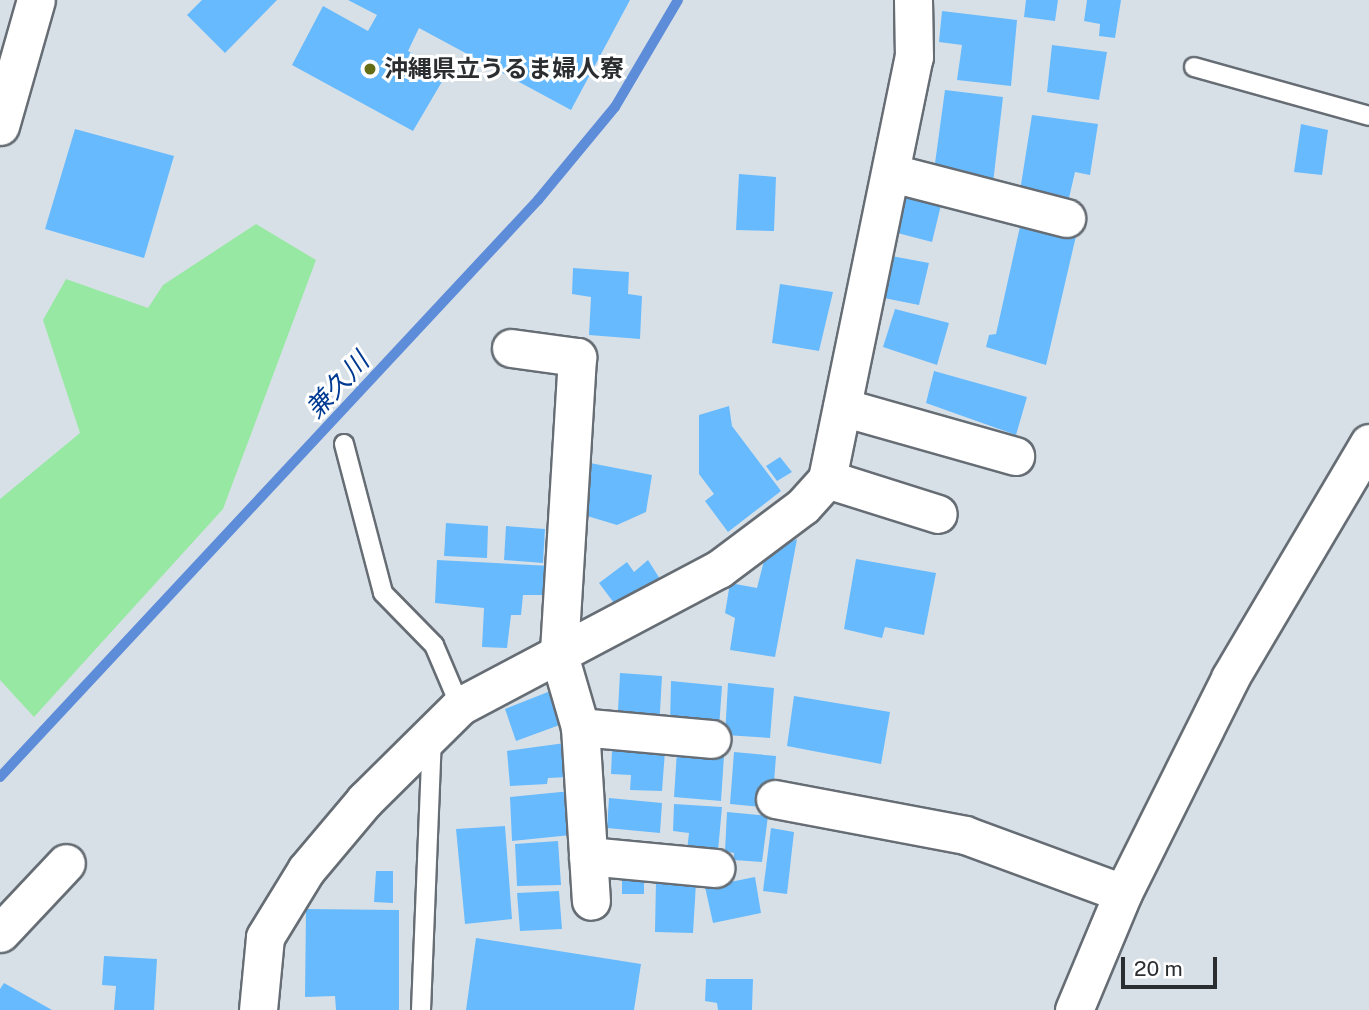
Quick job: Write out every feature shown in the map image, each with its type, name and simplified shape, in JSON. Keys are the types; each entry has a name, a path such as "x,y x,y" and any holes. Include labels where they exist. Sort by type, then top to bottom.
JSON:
{"street":[{"path":"0,126 36,0"},
{"path":"258,1010 265,937 306,870 365,800 460,706 719,569 803,506 827,479 914,57 913,0"},
{"path":"892,173 1066,218"},
{"path":"511,348 577,357 559,655 580,727 591,901"},
{"path":"842,407 1014,456"},
{"path":"1074,1010 1123,893 1230,678 1369,443"},
{"path":"827,479 938,514"},
{"path":"580,727 711,739"},
{"path":"775,799 965,835 1123,893"},
{"path":"588,856 715,868"},
{"path":"0,933 66,863"}],"lane":[{"path":"1194,67 1369,116"},
{"path":"344,444 383,593 434,645 460,706"},
{"path":"421,1010 432,733"}],"green space":[{"path":"256,224 316,260 223,509 34,717 0,680 0,499 80,433 43,320 66,279 148,308 163,285"}],"building":[{"path":"202,0 277,0 225,53 187,15"},
{"name":"沖縄県立うるま婦人寮","path":"348,0 630,0 571,110 419,28 408,51 447,73 413,131 292,65 323,6 368,31 377,15"},
{"path":"1026,0 1058,0 1055,21 1024,17"},
{"path":"1087,0 1121,0 1115,38 1099,36 1100,24 1084,21"},
{"path":"942,11 1017,20 1011,86 957,80 962,45 939,42"},
{"path":"1052,45 1107,52 1099,100 1047,92"},
{"path":"945,90 1003,97 993,183 933,178"},
{"path":"1032,115 1098,124 1090,175 1075,172 1069,198 1020,191"},
{"path":"1301,124 1328,130 1322,175 1294,172"},
{"path":"75,129 174,156 144,258 45,229"},
{"path":"739,174 776,177 774,231 736,230"},
{"path":"895,192 942,201 932,242 886,230"},
{"path":"1021,222 1076,236 1046,365 986,347 989,335 996,334"},
{"path":"886,255 929,263 919,305 879,297"},
{"path":"573,268 629,272 628,294 642,296 640,339 589,335 591,297 572,294"},
{"path":"780,284 833,292 819,351 772,343"},
{"path":"895,309 949,323 937,365 883,347"},
{"path":"934,371 1027,397 1016,435 926,403"},
{"path":"729,406 732,426 781,491 728,532 705,501 714,494 699,474 699,415"},
{"path":"780,457 792,472 777,481 766,466"},
{"path":"590,463 652,475 646,512 617,525 584,515"},
{"path":"446,523 488,526 487,558 444,556"},
{"path":"506,526 545,529 543,563 504,560"},
{"path":"797,539 775,657 730,650 735,618 725,613 730,583 757,588 766,553"},
{"path":"856,559 936,573 924,635 885,627 882,638 844,629"},
{"path":"437,560 551,566 549,595 523,595 521,615 511,615 507,648 482,647 484,608 435,603"},
{"path":"648,560 660,579 620,611 599,583 627,562 634,572"},
{"path":"620,673 662,676 659,730 641,716 618,710"},
{"path":"671,681 722,686 719,728 670,725"},
{"path":"728,683 774,688 770,738 725,735"},
{"path":"553,690 565,723 516,741 505,709"},
{"path":"794,696 890,712 881,764 787,746"},
{"path":"565,743 569,777 548,778 547,784 510,786 507,751"},
{"path":"612,750 665,751 662,791 630,790 631,775 611,774"},
{"path":"677,751 724,756 721,801 674,797"},
{"path":"734,752 776,756 772,808 730,804"},
{"path":"571,791 571,835 512,841 510,797"},
{"path":"609,798 662,803 660,833 607,828"},
{"path":"674,804 722,807 718,851 687,850 689,833 673,831"},
{"path":"727,812 768,816 762,862 734,860 734,853 725,851"},
{"path":"505,826 512,919 465,924 456,829"},
{"path":"771,828 794,832 787,894 763,891"},
{"path":"558,841 561,885 517,886 515,844"},
{"path":"376,871 393,871 393,903 374,902"},
{"path":"755,877 761,913 713,923 705,887"},
{"path":"622,878 644,879 644,894 622,894"},
{"path":"656,880 696,883 693,933 655,932"},
{"path":"559,891 562,929 520,931 517,893"},
{"path":"306,909 399,910 399,1010 336,1010 335,996 305,997"},
{"path":"476,938 641,964 634,1010 466,1010"},
{"path":"104,956 157,959 154,1010 114,1010 116,986 102,985"},
{"path":"706,979 753,979 752,1010 718,1010 717,1003 705,1001"},
{"path":"4,983 52,1010 0,1010 0,989"}],"waterway":[{"name":"兼久川","path":"0,777 538,200 615,107 678,0"}],"place":[{"name":"沖縄県立うるま婦人寮","path":"370,69"}]}
